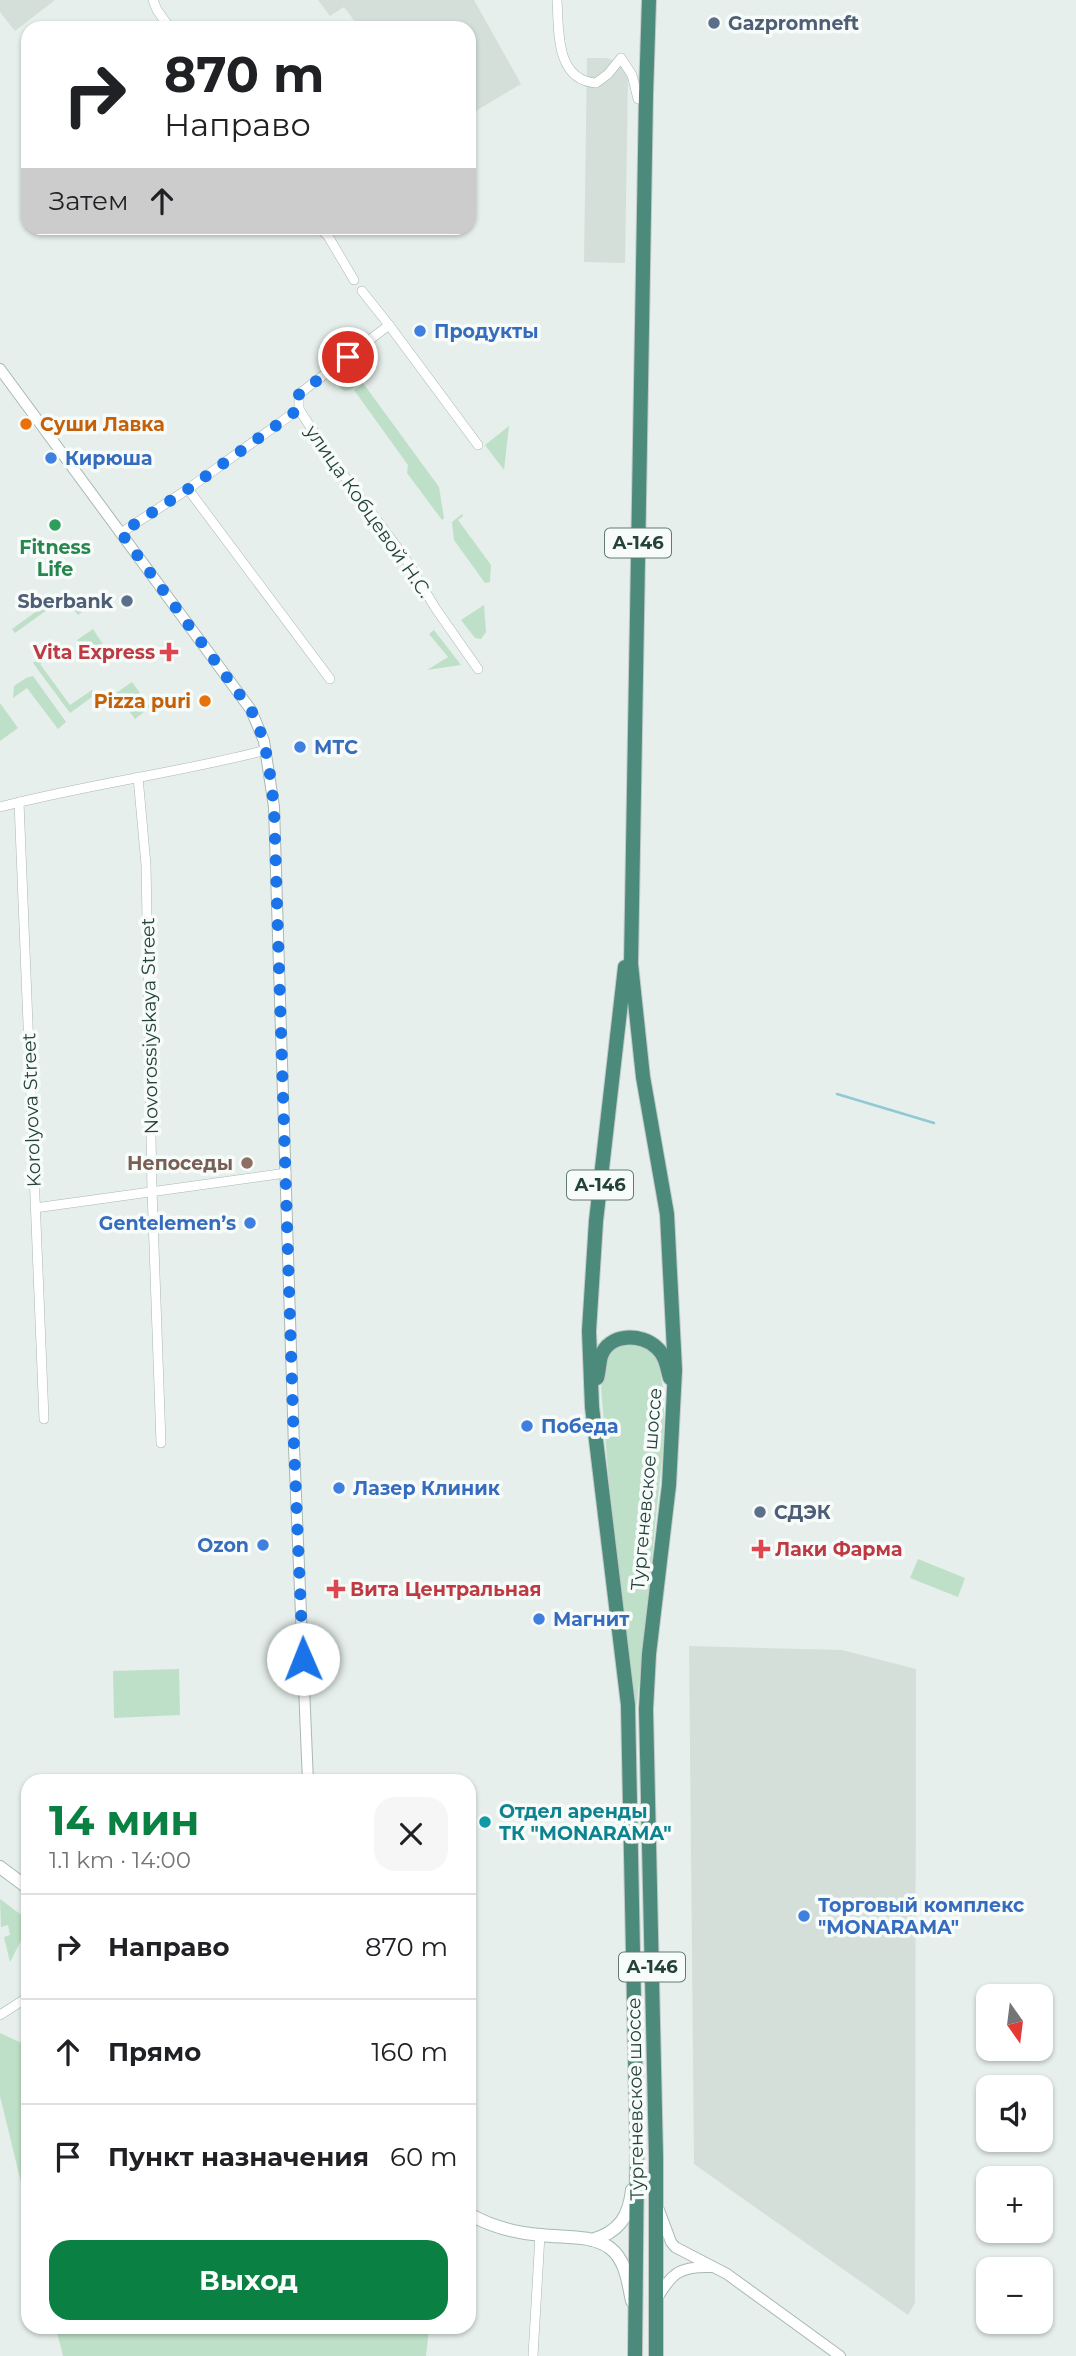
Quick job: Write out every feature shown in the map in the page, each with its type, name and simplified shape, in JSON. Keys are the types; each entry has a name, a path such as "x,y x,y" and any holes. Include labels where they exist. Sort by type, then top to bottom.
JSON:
{"highway":[{"name":"А-146","path":"628,964 638,99 643,0"},
{"name":"А-146","path":"628,964 649,0"},
{"name":"Тургеневское шоссе","path":"628,964 643,1077 667,1214 674,1305 675,1399 669,1485 649,1654 646,1709 656,2203 656,2356"},
{"name":"Тургеневское шоссе","path":"628,964 596,1220 589,1331 592,1407 628,1705 637,2152 635,2356"},
{"name":"А-146","path":"592,1407 602,1354 614,1342 629,1336 646,1340 659,1349 666,1360 675,1399"}],"main road":[{"path":"0,1867 21,1883"},
{"path":"592,2240 605,2236 623,2223 631,2197 637,2152"},
{"path":"476,2218 496,2228 592,2240 610,2248 626,2271 635,2314"}],"street":[{"path":"153,0 165,21"},
{"path":"556,0 560,47 569,67 584,82 596,83 621,58 632,75 638,99"},
{"path":"327,235 354,280"},
{"path":"362,291 478,445"},
{"name":"улица Кобцевой Н.С.","path":"389,325 299,394 299,409 325,450 405,558 436,609 478,669"},
{"path":"0,369 251,710 260,726 266,750 274,807 308,1774"},
{"path":"121,533 188,489 299,409"},
{"path":"188,489 330,679"},
{"path":"0,807 266,750"},
{"name":"Novorossiyskaya Street","path":"138,777 146,865 152,1190 161,1443"},
{"name":"Korolyova Street","path":"19,802 44,1419"},
{"path":"35,1208 286,1173"},
{"path":"0,2015 21,2002"},
{"path":"656,2203 671,2242 738,2282 840,2356"},
{"path":"533,2356 540,2235"},
{"path":"656,2300 667,2282 678,2271 714,2267"}],"shaded area":[{"path":"0,0 55,0 28,21 21,21 21,26 15,31 0,12"},
{"path":"318,0 474,0 521,84 476,111 476,21 355,21 344,7 330,16"},
{"path":"587,58 607,58 615,61 623,68 628,79 625,263 584,262"},
{"name":"Торговый комплекс \"MONARAMA\"","path":"689,1646 842,1650 916,1669 915,2303 908,2315 694,2164"}],"green space":[{"path":"350,366 362,382 345,391 340,388 337,376"},
{"path":"363,383 439,487 444,518 442,520 407,473 408,465 354,390"},
{"path":"509,426 504,470 485,445"},
{"path":"462,514 458,520 491,565 490,582 485,583 454,540 452,522"},
{"path":"66,590 82,612 78,615 65,597 15,633 12,629"},
{"path":"484,605 486,632 481,639 475,638 461,620"},
{"path":"93,629 106,649 91,659 77,640"},
{"path":"434,630 461,665 427,670 448,657 429,634"},
{"path":"60,643 63,647 40,664 70,705 92,690 96,694 70,713 33,663"},
{"path":"33,676 66,722 58,729 27,688 13,698 14,686"},
{"path":"132,682 150,707 135,719 116,693"},
{"path":"0,703 18,728 0,741"},
{"path":"630,1340 655,1352 663,1391 664,1412 636,1710 612,1519 601,1387 608,1356 616,1345"},
{"path":"918,1559 965,1578 958,1597 910,1578"},
{"path":"179,1669 180,1715 114,1718 113,1671"},
{"path":"0,1899 21,1915 21,1941 10,1962 4,1937 10,1935 8,1925 1,1927"},
{"path":"0,2033 21,2043 21,2182 0,2096"},
{"path":"58,2334 428,2334 426,2356 63,2356"}],"waterway":[{"path":"837,1094 934,1123"}],"place":[{"name":"Gazpromneft","path":"714,23"},
{"name":"Продукты","path":"420,331"},
{"name":"Суши Лавка","path":"26,424"},
{"name":"Кирюша","path":"51,458"},
{"name":"Fitness Life","path":"55,525"},
{"name":"Sberbank","path":"127,601"},
{"name":"Vita Express","path":"169,652"},
{"name":"Pizza puri","path":"205,701"},
{"name":"МТС","path":"300,747"},
{"name":"Непоседы","path":"247,1163"},
{"name":"Gentelemen’s","path":"250,1223"},
{"name":"Победа","path":"527,1426"},
{"name":"Лазер Клиник","path":"339,1488"},
{"name":"СДЭК","path":"760,1512"},
{"name":"Ozon","path":"263,1545"},
{"name":"Лаки Фарма","path":"761,1549"},
{"name":"Вита Центральная","path":"336,1589"},
{"name":"Магнит","path":"539,1619"},
{"name":"Отдел аренды ТК \"MONARAMA\"","path":"485,1822"},
{"name":"Торговый комплекс \"MONARAMA\"","path":"804,1916"}],"route":[{"path":"303,1659 274,807 269,766 260,726 251,710 121,533 188,489 299,409 299,394 348,357"}]}
